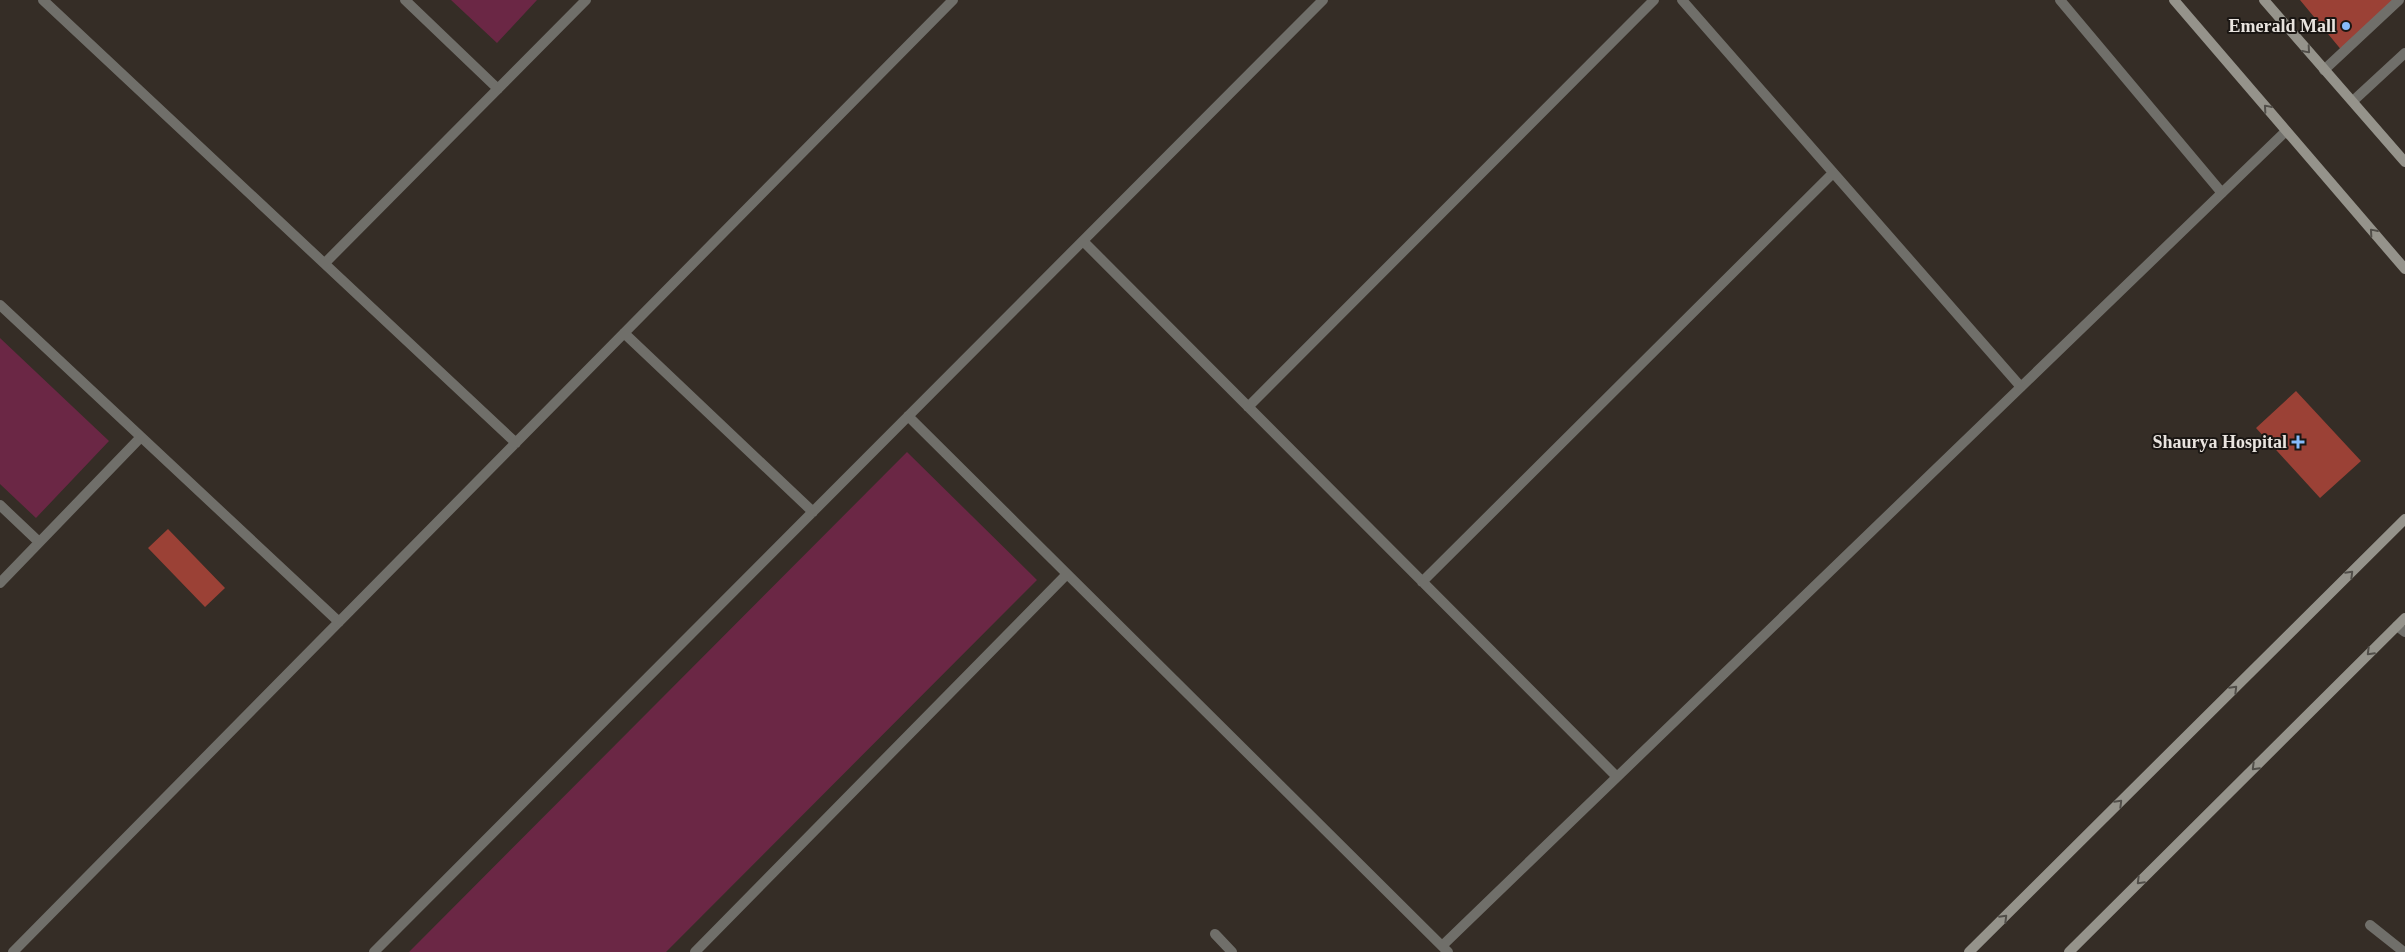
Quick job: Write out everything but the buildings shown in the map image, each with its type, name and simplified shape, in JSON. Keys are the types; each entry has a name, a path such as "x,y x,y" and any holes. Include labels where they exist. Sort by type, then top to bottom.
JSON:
{"street":[{"path":"43,0 516,443"},
{"path":"405,0 498,89"},
{"path":"325,264 586,0"},
{"path":"13,952 953,0"},
{"path":"374,952 1323,0"},
{"path":"1248,407 1654,0"},
{"path":"1682,0 2021,387"},
{"path":"2060,0 2222,193"},
{"path":"2174,0 2405,268"},
{"path":"2264,0 2405,162"},
{"path":"2324,70 2399,0"},
{"path":"2353,101 2405,53"},
{"path":"908,416 1445,949 1617,777 2286,131"},
{"path":"1422,582 1833,173"},
{"path":"1083,240 1617,777"},
{"path":"0,304 339,622"},
{"path":"624,333 813,512"},
{"path":"0,583 141,437"},
{"path":"0,505 39,542"},
{"path":"1969,952 2405,519"},
{"path":"695,952 1067,574"},
{"path":"2069,952 2401,629 2405,618"},
{"path":"2370,925 2404,952"},
{"path":"1215,934 1232,952"}],"shaded area":[{"path":"451,0 537,0 497,43"},
{"path":"0,338 109,441 36,518 0,484"},
{"path":"907,452 1037,580 666,952 409,952"}],"place":[{"name":"Emerald Mall","path":"2346,26"},
{"name":"Shaurya Hospital","path":"2298,442"}]}
